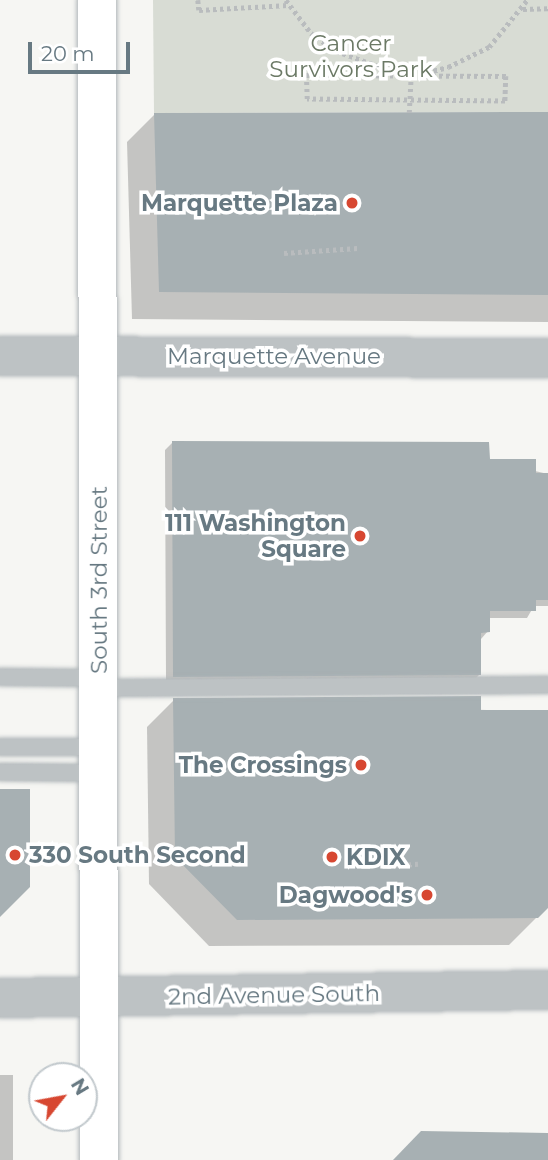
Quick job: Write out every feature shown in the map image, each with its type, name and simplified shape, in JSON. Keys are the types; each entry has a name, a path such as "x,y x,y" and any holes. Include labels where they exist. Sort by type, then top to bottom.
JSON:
{"main road":[{"name":"South 3rd Street","path":"97,0 99,1160"}],"street":[{"name":"Marquette Avenue","path":"0,356 548,359"},
{"name":"2nd Avenue South","path":"0,998 548,990"}],"lane":[{"path":"0,677 99,683 548,685"},
{"path":"0,747 99,760"},
{"path":"0,772 99,760"}],"path":[{"path":"198,0 199,10 287,2 311,33 336,51 379,70 411,76 448,67 489,47 523,9 527,0"},
{"path":"523,9 548,8"},
{"path":"306,75 506,76 505,101 410,100 307,99 306,75"},
{"path":"409,113 411,76"},
{"path":"284,253 358,248"},
{"path":"387,866 418,864"}],"green space":[{"name":"Cancer Survivors Park","path":"153,0 548,0 548,112 154,113"}],"building":[{"name":"Marquette Plaza","path":"548,112 548,295 159,292 154,113"},
{"name":"111 Washington Square","path":"172,441 489,442 490,459 536,459 536,473 548,473 548,600 536,600 536,611 490,611 490,632 481,633 481,675 173,677"},
{"name":"The Crossings","path":"481,696 481,710 548,710 548,908 538,918 237,920 175,857 173,698"},
{"name":"330 South Second","path":"0,789 30,789 30,887 0,917"},
{"path":"421,1131 548,1133 548,1160 393,1160"}],"place":[{"name":"Marquette Plaza","path":"352,203"},
{"name":"111 Washington Square","path":"360,536"},
{"name":"The Crossings","path":"361,765"},
{"name":"330 South Second","path":"15,855"},
{"name":"KDIX","path":"332,857"},
{"name":"Dagwood's","path":"427,895"}]}
